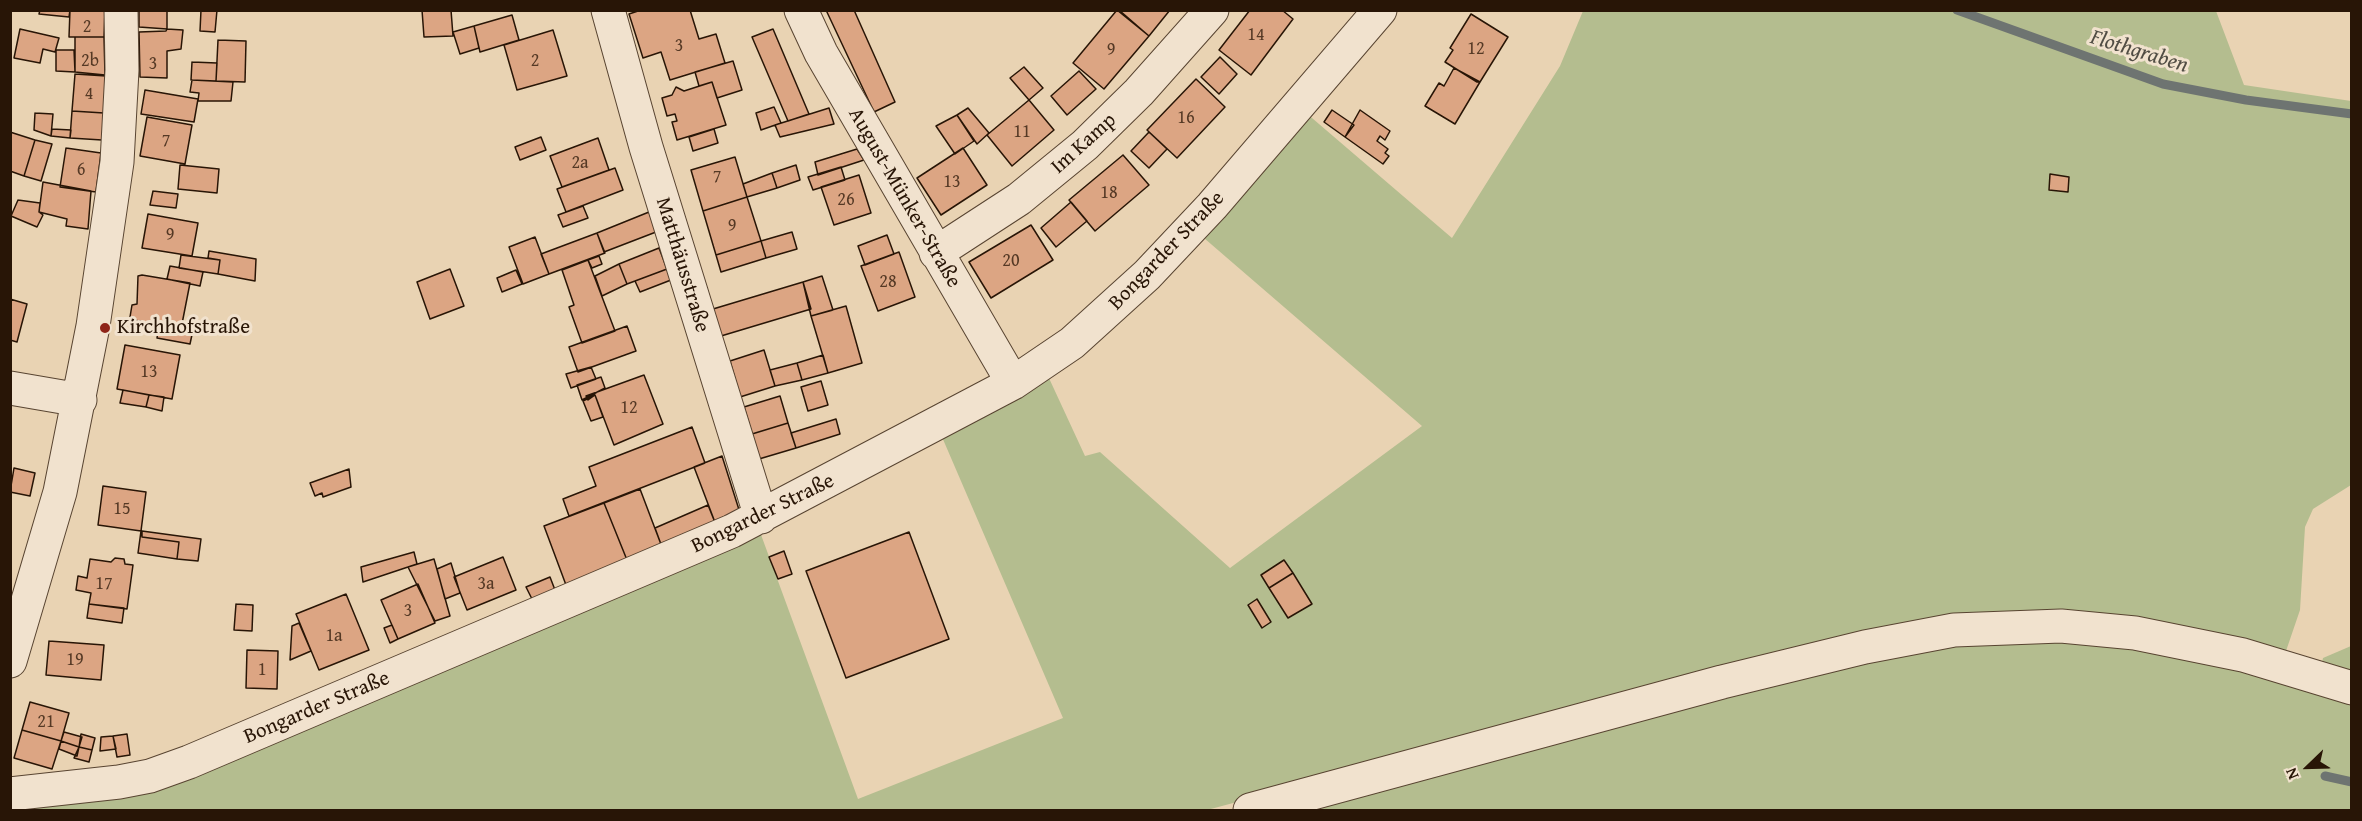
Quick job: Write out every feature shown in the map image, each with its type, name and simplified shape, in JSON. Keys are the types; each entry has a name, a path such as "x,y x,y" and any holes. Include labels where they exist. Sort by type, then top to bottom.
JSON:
{"street":[{"path":"10,661 54,514 80,400 117,162 122,81 121,10"},
{"name":"Matthäusstraße","path":"608,10 643,136 761,518"},
{"name":"August-Münker-Straße","path":"801,10 821,53 1013,383"},
{"name":"Im Kamp","path":"936,253 1019,199 1086,145 1139,92 1212,10"},
{"name":"Bongarder Straße","path":"10,794 98,785 142,777 180,766 761,518 1013,383 1072,344 1147,275 1219,197 1380,10"},
{"path":"10,388 80,400"},
{"path":"1250,810 1722,682 1865,647 1954,630 2061,626 2135,633 2243,655 2352,688"}],"green space":[{"path":"1583,11 2216,11 2244,85 2351,101 2351,485 2313,509 2305,527 2300,610 2286,651 2140,621 2047,612 1394,760 1207,810 11,810 10,808 60,801 760,532 858,799 1063,718 942,437 1048,376 1085,456 1100,452 1230,568 1422,426 1197,232 1305,112 1452,238 1560,66"},
{"path":"2017,636 2172,649 2351,700 2351,810 1294,810 1820,670"},
{"path":"2351,646 2351,673 2322,663 2323,658"}],"building":[{"path":"40,10 70,10 69,17 39,14"},
{"path":"70,10 105,10 104,37 69,37"},
{"path":"139,10 167,10 167,29 139,27"},
{"path":"201,10 217,10 215,32 200,31"},
{"path":"422,10 451,10 453,36 424,37"},
{"path":"641,10 690,10 699,39 716,34 725,63 670,80 661,52 643,58 629,14"},
{"path":"826,10 854,10 895,102 874,112"},
{"path":"1117,10 1149,36 1104,89 1073,63"},
{"path":"1119,10 1170,10 1149,36"},
{"path":"1250,10 1282,10 1293,19 1251,75 1219,50"},
{"path":"1471,14 1508,37 1480,82 1445,62 1453,50 1450,48"},
{"path":"512,15 519,40 480,52 474,26"},
{"path":"474,26 479,48 460,54 453,32"},
{"path":"20,29 59,38 55,52 43,49 40,63 14,58"},
{"path":"167,29 183,30 181,49 167,51 167,78 140,77 139,32 166,31"},
{"path":"773,29 809,114 788,121 752,37"},
{"path":"553,30 567,76 517,90 504,45"},
{"path":"75,37 104,37 105,75 75,72"},
{"path":"218,40 246,41 245,82 216,81"},
{"path":"56,50 74,50 75,72 56,71"},
{"path":"1220,57 1237,74 1219,94 1201,77"},
{"path":"733,61 742,90 717,98 712,82 699,86 695,72"},
{"path":"192,62 217,63 216,81 191,80"},
{"path":"1024,67 1043,88 1029,100 1010,78"},
{"path":"1454,68 1480,82 1455,124 1425,106 1439,83 1444,86"},
{"path":"1079,71 1096,89 1067,115 1051,96"},
{"path":"75,74 106,76 104,113 72,111"},
{"path":"1196,79 1225,107 1177,158 1147,130"},
{"path":"192,80 233,82 231,101 198,101 199,93 190,92"},
{"path":"712,82 726,125 677,140 672,122 677,121 675,114 667,116 662,98 672,95 676,87 684,91"},
{"path":"145,90 198,99 194,122 141,114"},
{"path":"1029,100 1054,130 1012,166 987,135"},
{"path":"774,107 781,123 761,130 756,113"},
{"path":"829,108 834,124 780,137 775,125"},
{"path":"968,108 989,133 977,144 957,115"},
{"path":"1332,110 1354,125 1345,137 1324,122"},
{"path":"1360,110 1390,131 1385,140 1380,136 1377,141 1388,149 1385,153 1389,156 1383,164 1345,137"},
{"path":"72,111 104,113 102,140 70,138"},
{"path":"35,113 53,114 51,136 34,130"},
{"path":"957,115 974,141 955,154 936,126"},
{"path":"147,117 192,125 185,164 140,156"},
{"path":"52,129 71,130 70,138 51,136"},
{"path":"714,129 718,143 693,151 689,137"},
{"path":"10,132 35,140 24,176 10,171"},
{"path":"1149,132 1167,149 1149,168 1131,151"},
{"path":"541,137 546,150 520,160 515,147"},
{"path":"598,138 609,170 562,187 550,156"},
{"path":"35,140 52,144 41,181 24,176"},
{"path":"66,148 101,153 96,192 60,187"},
{"path":"963,148 987,185 941,215 917,178"},
{"path":"857,149 864,160 818,175 815,162"},
{"path":"1123,155 1149,185 1095,231 1069,200"},
{"path":"735,157 747,197 703,211 691,170"},
{"path":"180,165 219,169 217,193 178,189"},
{"path":"796,165 800,180 777,188 772,173"},
{"path":"841,167 845,180 813,190 808,177"},
{"path":"615,168 623,190 566,212 557,189"},
{"path":"772,173 777,188 747,197 743,184"},
{"path":"2050,174 2069,177 2068,192 2049,190"},
{"path":"859,175 871,213 834,225 821,187"},
{"path":"43,182 91,191 88,229 66,226 67,219 39,212"},
{"path":"153,191 178,194 176,208 150,205"},
{"path":"747,197 761,241 716,255 703,211"},
{"path":"18,200 40,203 39,212 43,215 37,227 11,216"},
{"path":"1071,202 1087,221 1056,247 1041,228"},
{"path":"583,206 588,218 563,227 558,215"},
{"path":"649,212 656,232 604,252 597,233"},
{"path":"148,214 198,223 192,256 142,248"},
{"path":"1031,225 1053,260 991,298 969,262"},
{"path":"792,232 797,249 766,258 761,241"},
{"path":"597,233 605,253 549,274 541,254"},
{"path":"887,235 894,254 865,265 858,246"},
{"path":"535,237 549,274 523,284 509,247"},
{"path":"761,241 766,258 721,272 716,255"},
{"path":"659,248 667,269 627,284 619,264"},
{"path":"209,251 256,259 255,281 218,274 220,260 208,258"},
{"path":"899,252 915,297 878,311 861,266"},
{"path":"181,255 220,260 218,274 179,268"},
{"path":"599,256 602,264 592,268 588,260"},
{"path":"588,260 615,331 582,343 569,307 574,305 562,270"},
{"path":"619,264 627,284 602,296 595,276"},
{"path":"170,266 203,272 200,286 167,279"},
{"path":"450,269 464,306 430,319 417,282"},
{"path":"667,269 671,280 640,292 635,281"},
{"path":"516,270 522,284 502,292 497,278"},
{"path":"138,276 190,283 181,329 134,320 130,317 132,305 137,304"},
{"path":"822,276 833,310 811,316 803,282"},
{"path":"803,282 811,309 721,336 713,309"},
{"path":"10,299 27,304 17,342 10,340"},
{"path":"846,306 862,363 828,373 811,316"},
{"path":"159,325 193,330 190,344 157,338"},
{"path":"627,326 636,351 578,372 569,347"},
{"path":"125,345 180,355 172,399 117,389"},
{"path":"764,350 775,386 740,397 730,361"},
{"path":"823,355 828,373 802,380 797,363"},
{"path":"797,363 802,380 775,386 770,370"},
{"path":"591,367 596,379 571,388 566,374"},
{"path":"644,375 663,424 614,445 595,395 588,400 586,396"},
{"path":"601,377 605,388 582,400 577,385"},
{"path":"821,381 828,405 808,411 801,387"},
{"path":"123,390 149,395 146,407 120,403"},
{"path":"149,395 164,397 162,411 146,407"},
{"path":"595,395 603,417 591,421 583,401"},
{"path":"780,396 788,423 752,434 744,407"},
{"path":"836,419 840,434 796,448 791,433"},
{"path":"788,423 796,448 759,459 752,434"},
{"path":"692,427 705,463 569,516 563,499 596,486 589,467"},
{"path":"722,456 741,516 716,525 694,467"},
{"path":"14,468 35,473 30,496 10,492"},
{"path":"349,469 351,487 323,497 322,493 315,496 310,483"},
{"path":"103,486 146,492 141,531 98,525"},
{"path":"640,489 662,547 627,560 604,503"},
{"path":"604,503 627,560 566,585 544,526"},
{"path":"708,505 716,525 662,547 655,528"},
{"path":"141,531 142,537 179,542 177,559 138,553"},
{"path":"142,531 201,539 198,561 177,559 179,542 142,537"},
{"path":"909,532 949,639 846,678 806,571"},
{"path":"784,551 792,574 778,579 769,557"},
{"path":"414,552 417,564 363,582 361,567"},
{"path":"503,557 516,590 467,610 454,577"},
{"path":"115,558 124,559 125,564 133,565 127,609 89,604 91,593 76,590 78,576 87,578 90,559 111,562"},
{"path":"434,559 450,616 435,621 408,567"},
{"path":"1284,560 1293,573 1269,588 1261,575"},
{"path":"451,563 460,593 445,599 437,569"},
{"path":"1293,573 1312,604 1288,618 1269,588"},
{"path":"550,577 555,590 532,599 526,587"},
{"path":"418,584 435,623 398,639 381,600"},
{"path":"346,594 369,650 319,670 296,614"},
{"path":"1257,599 1271,622 1262,628 1248,605"},
{"path":"89,604 124,608 122,623 87,618"},
{"path":"236,604 253,605 252,631 234,630"},
{"path":"299,623 311,651 290,660 292,626"},
{"path":"392,625 398,639 390,643 384,628"},
{"path":"49,641 104,645 101,680 46,675"},
{"path":"247,650 278,651 277,689 246,688"},
{"path":"30,702 69,713 61,741 22,730"},
{"path":"22,730 61,741 52,769 14,758"},
{"path":"64,732 82,737 79,747 61,741"},
{"path":"81,734 95,738 92,750 79,747"},
{"path":"127,734 130,755 117,757 113,736"},
{"path":"113,736 116,749 100,751 101,737"},
{"path":"61,741 79,747 77,756 59,749"},
{"path":"79,747 92,750 89,762 74,758"}],"waterway":[{"name":"Flothgraben","path":"1957,10 2163,84 2246,100 2352,114"},
{"path":"2325,776 2352,782"}],"place":[{"name":"Kirchhofstraße","path":"105,328"}]}
